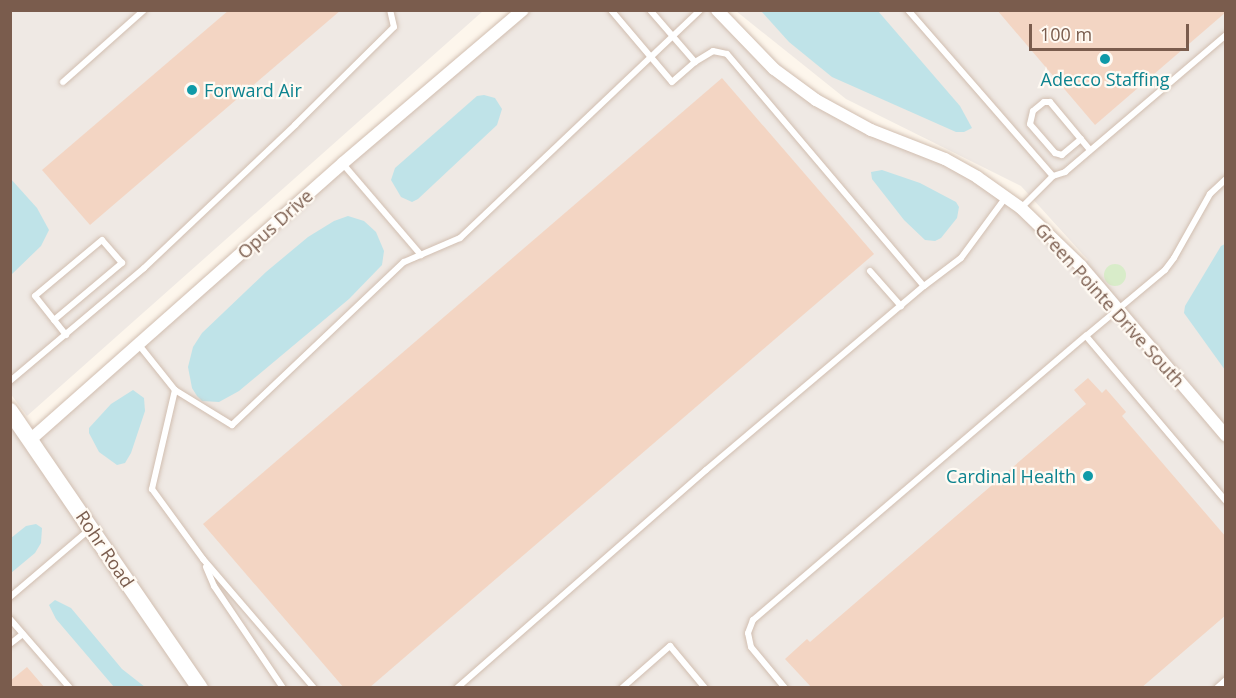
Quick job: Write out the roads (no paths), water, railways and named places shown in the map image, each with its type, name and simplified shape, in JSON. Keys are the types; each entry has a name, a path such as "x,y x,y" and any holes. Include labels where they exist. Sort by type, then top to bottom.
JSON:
{"street":[{"name":"Opus Drive","path":"30,440 343,163 522,10"},
{"name":"Green Pointe Drive South","path":"717,10 774,69 831,110 870,130 945,159 1021,208 1069,254 1226,436"},
{"name":"Rohr Road","path":"10,411 200,687"}],"lane":[{"path":"63,82 144,10"},
{"path":"10,381 144,268 393,27 390,10"},
{"path":"611,10 672,82 695,62 713,51 727,54 924,286"},
{"path":"650,10 695,62"},
{"path":"139,345 175,390 232,425 404,262 460,238 700,10"},
{"path":"908,10 1053,176"},
{"path":"1021,208 1053,176 1065,172 1226,35"},
{"path":"1081,139 1062,154 1055,153 1030,124 1034,111 1044,102 1050,102 1081,139 1090,150"},
{"path":"343,163 420,255"},
{"path":"785,687 751,647 748,633 753,620 1165,270 1210,194 1226,179"},
{"path":"458,687 706,470 924,286 961,258 1006,197"},
{"path":"54,320 122,263 102,240 35,296 66,336"},
{"path":"870,271 900,306"},
{"path":"1086,336 1226,501"},
{"path":"175,390 152,489 203,560 314,687"},
{"path":"10,597 91,529"},
{"path":"203,560 214,586 283,687"},
{"path":"10,619 70,687"},
{"path":"10,644 23,634"},
{"path":"622,687 670,646 705,687"},
{"path":"1217,687 1226,680"}],"water":[{"path":"761,11 878,11 960,106 972,128 964,132 956,132 832,77 789,42"},
{"path":"477,96 495,98 502,109 497,125 418,199 412,202 401,197 391,180 395,168"},
{"path":"882,170 920,183 956,202 959,207 957,218 941,238 935,241 925,240 904,220 872,179 871,172"},
{"path":"10,178 37,208 49,230 41,246 11,275"},
{"path":"348,216 364,221 376,232 384,251 382,265 349,299 239,391 219,402 202,401 192,388 188,367 193,347 202,333 266,272 308,237 334,221"},
{"path":"1226,244 1225,370 1184,313 1185,306 1221,246"},
{"path":"133,390 144,398 145,411 131,453 125,463 117,465 99,452 89,433 89,428 111,404"},
{"path":"36,524 42,528 41,543 35,553 11,573 11,538 26,526"},
{"path":"55,600 71,608 122,669 145,687 114,687 56,619 49,605"}],"place":[{"name":"Adecco Staffing","path":"1105,59"},
{"name":"Forward Air","path":"192,90"},
{"name":"Cardinal Health","path":"1088,476"}]}
